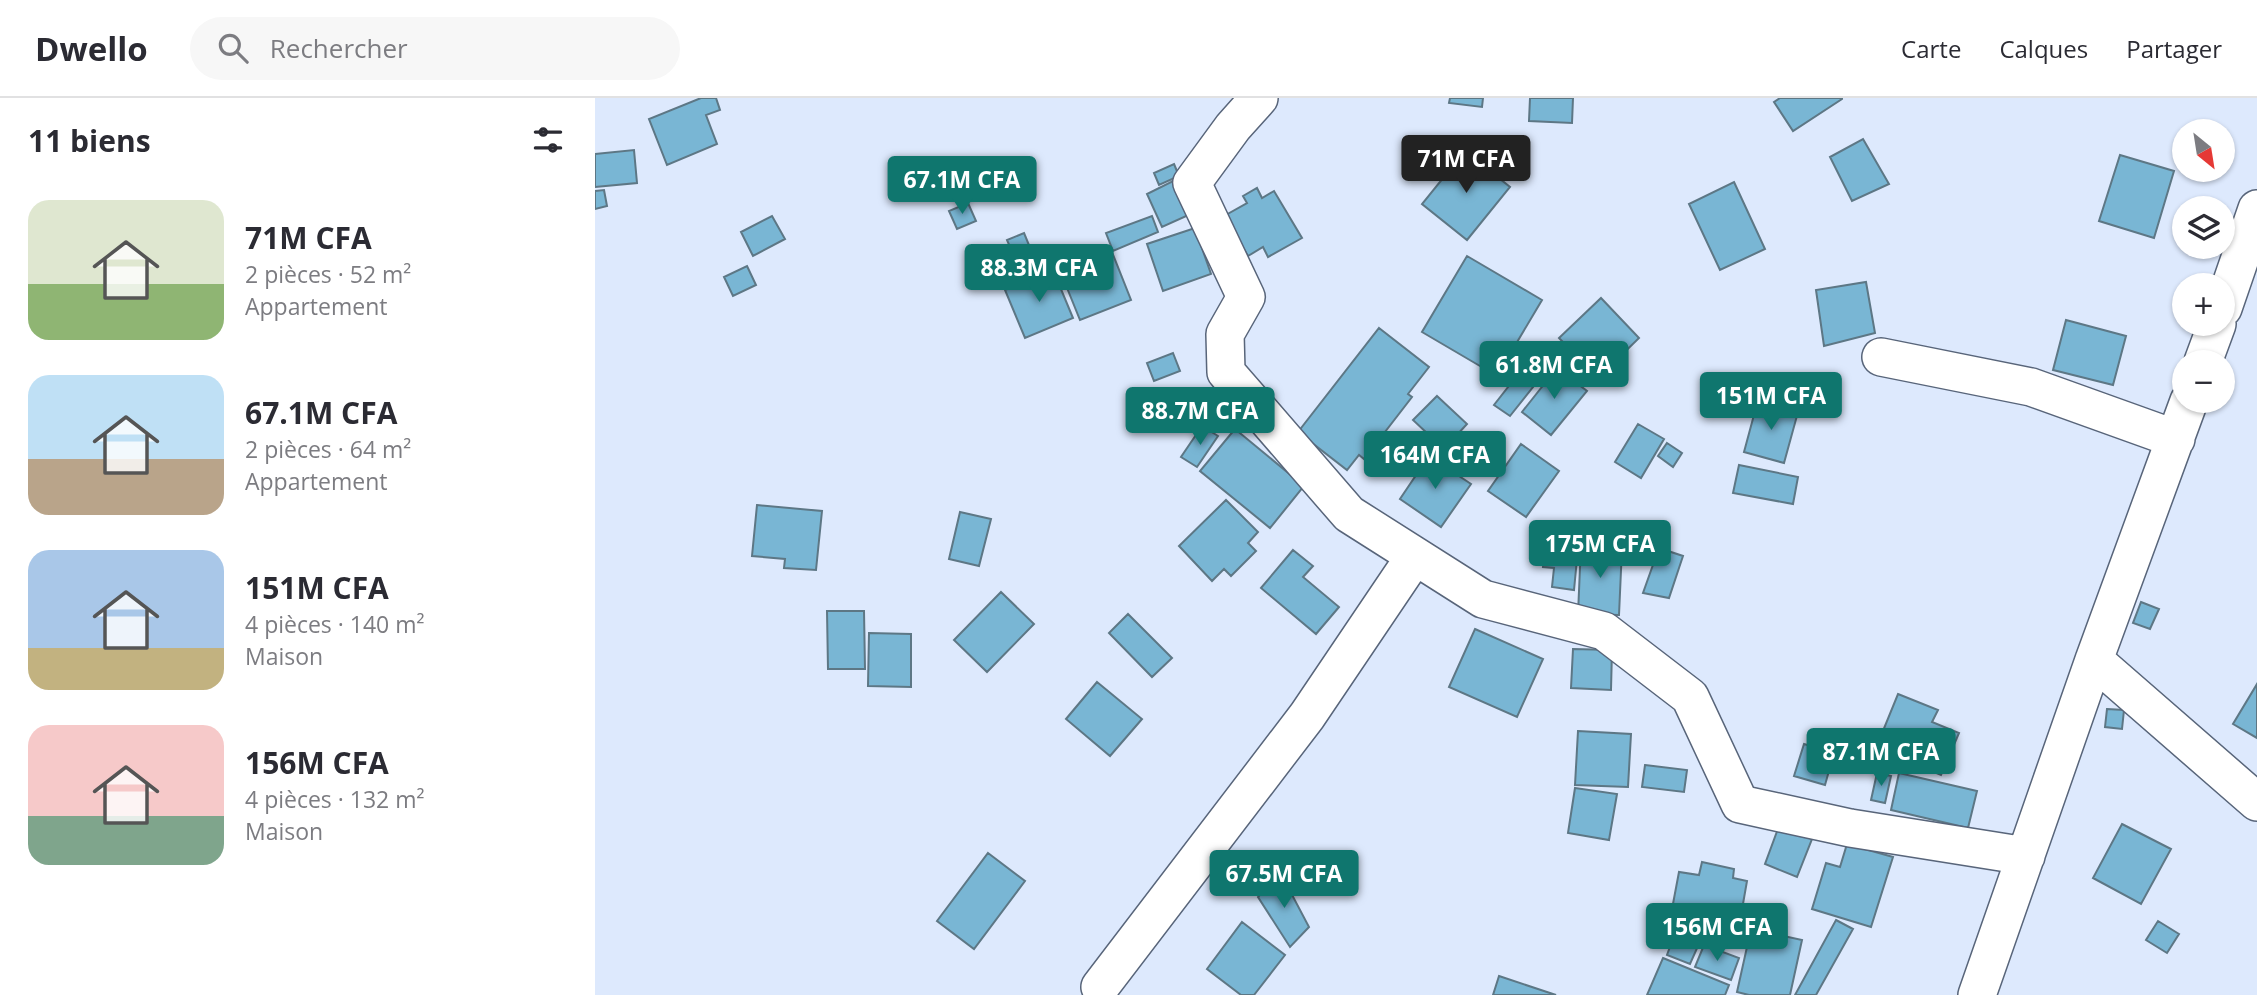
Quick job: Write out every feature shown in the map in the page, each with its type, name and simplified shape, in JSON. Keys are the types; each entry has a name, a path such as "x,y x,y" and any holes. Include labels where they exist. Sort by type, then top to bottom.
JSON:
{"street":[{"path":"1259,98 1233,127 1192,183 1246,297 1225,334 1226,372 1349,514 1483,599 1604,631 1690,697 1740,804 1850,828 2026,856"},
{"path":"2235,273 2257,209"},
{"path":"1881,357 2031,387 2176,439"},
{"path":"1977,995 2094,660 2185,413"},
{"path":"1100,987 1307,716 1415,556"},
{"path":"2094,660 2257,802"}],"building":[{"path":"701,98 716,98 720,110 706,115 717,144 667,165 649,119"},
{"path":"1450,98 1483,98 1482,107 1449,103"},
{"path":"1530,98 1573,98 1572,123 1529,121"},
{"path":"1780,98 1842,99 1793,131 1774,102"},
{"path":"1863,139 1889,184 1852,201 1830,157"},
{"path":"634,150 637,183 595,187 595,154"},
{"path":"1465,151 1510,187 1467,240 1422,204"},
{"path":"2120,155 2172,170 2154,238 2099,221"},
{"path":"1174,164 1179,176 1159,185 1154,173"},
{"path":"1177,179 1193,213 1162,227 1147,194"},
{"path":"1734,182 1765,249 1720,270 1689,204"},
{"path":"1257,188 1262,198 1274,191 1302,238 1268,257 1263,247 1248,256 1224,216 1247,203 1243,196"},
{"path":"604,190 607,206 595,209 595,191"},
{"path":"968,203 976,221 957,229 949,211"},
{"path":"772,216 785,239 753,256 741,232"},
{"path":"1152,216 1158,232 1113,251 1106,233"},
{"path":"1195,228 1211,274 1163,291 1147,244"},
{"path":"1024,233 1040,272 1024,279 1007,240"},
{"path":"1110,247 1131,300 1080,320 1059,268"},
{"path":"1467,256 1542,300 1497,376 1422,332"},
{"path":"747,266 756,285 733,296 724,277"},
{"path":"1053,270 1073,318 1025,338 1005,290"},
{"path":"1866,282 1875,333 1824,346 1816,290"},
{"path":"1601,298 1639,338 1598,378 1559,338"},
{"path":"2066,320 2126,336 2113,385 2053,370"},
{"path":"1379,328 1429,367 1408,394 1412,397 1364,459 1359,455 1347,470 1298,432"},
{"path":"1537,350 1553,362 1510,416 1494,405"},
{"path":"1173,353 1180,371 1154,381 1147,363"},
{"path":"1557,368 1587,391 1551,435 1522,412"},
{"path":"1437,396 1467,424 1444,449 1413,420"},
{"path":"1758,400 1798,412 1784,463 1744,452"},
{"path":"1638,424 1664,439 1641,478 1615,462"},
{"path":"1202,426 1218,436 1197,467 1181,457"},
{"path":"1235,429 1304,486 1270,528 1200,471"},
{"path":"1667,443 1682,453 1673,467 1658,456"},
{"path":"1521,444 1559,471 1526,517 1488,491"},
{"path":"1429,456 1471,484 1441,527 1400,499"},
{"path":"1739,465 1798,477 1793,504 1733,493"},
{"path":"1226,500 1258,532 1248,543 1256,551 1231,576 1224,569 1212,581 1179,546"},
{"path":"757,505 822,511 816,570 784,568 785,559 752,556"},
{"path":"960,512 991,519 979,566 949,559"},
{"path":"1547,537 1560,539 1560,544 1578,548 1574,590 1552,587 1554,568 1543,567"},
{"path":"1581,545 1622,548 1619,615 1578,614"},
{"path":"1659,548 1683,556 1669,598 1643,593"},
{"path":"1293,550 1313,566 1303,577 1339,607 1316,634 1261,588"},
{"path":"1001,592 1034,624 987,672 954,640"},
{"path":"2141,602 2159,609 2150,629 2133,623"},
{"path":"827,611 864,611 865,669 828,669"},
{"path":"1128,614 1172,658 1152,677 1109,633"},
{"path":"1475,629 1543,659 1517,717 1449,687"},
{"path":"869,633 911,634 911,687 868,686"},
{"path":"1573,649 1612,650 1611,690 1571,688"},
{"path":"1097,682 1142,719 1110,756 1066,719"},
{"path":"2257,684 2257,738 2233,724"},
{"path":"1898,694 1938,710 1932,722 1959,733 1941,775 1876,748"},
{"path":"2107,709 2124,710 2122,729 2105,727"},
{"path":"1578,731 1631,734 1628,787 1575,785"},
{"path":"1804,744 1834,753 1825,785 1794,776"},
{"path":"1645,765 1687,770 1684,792 1642,787"},
{"path":"1877,773 1891,776 1885,803 1871,800"},
{"path":"1899,773 1977,791 1968,828 1891,810"},
{"path":"1575,788 1617,794 1609,840 1568,833"},
{"path":"2122,824 2171,849 2141,904 2093,878"},
{"path":"1779,826 1812,839 1797,877 1765,864"},
{"path":"1847,844 1893,857 1871,927 1812,909 1826,863 1840,867"},
{"path":"988,853 1025,881 974,949 937,921"},
{"path":"1702,862 1734,869 1733,878 1747,881 1737,938 1669,925 1679,872 1699,875"},
{"path":"1280,872 1309,927 1290,947 1258,897"},
{"path":"1836,920 1853,929 1816,995 1795,995"},
{"path":"2158,921 2179,934 2167,953 2146,940"},
{"path":"1242,922 1285,955 1254,995 1241,995 1207,969"},
{"path":"1751,929 1802,940 1790,995 1749,995 1737,992"},
{"path":"1674,936 1698,946 1690,964 1667,955"},
{"path":"1704,945 1739,958 1731,980 1695,967"},
{"path":"1663,958 1729,985 1725,995 1647,995"},
{"path":"1499,976 1556,995 1493,995"}]}
